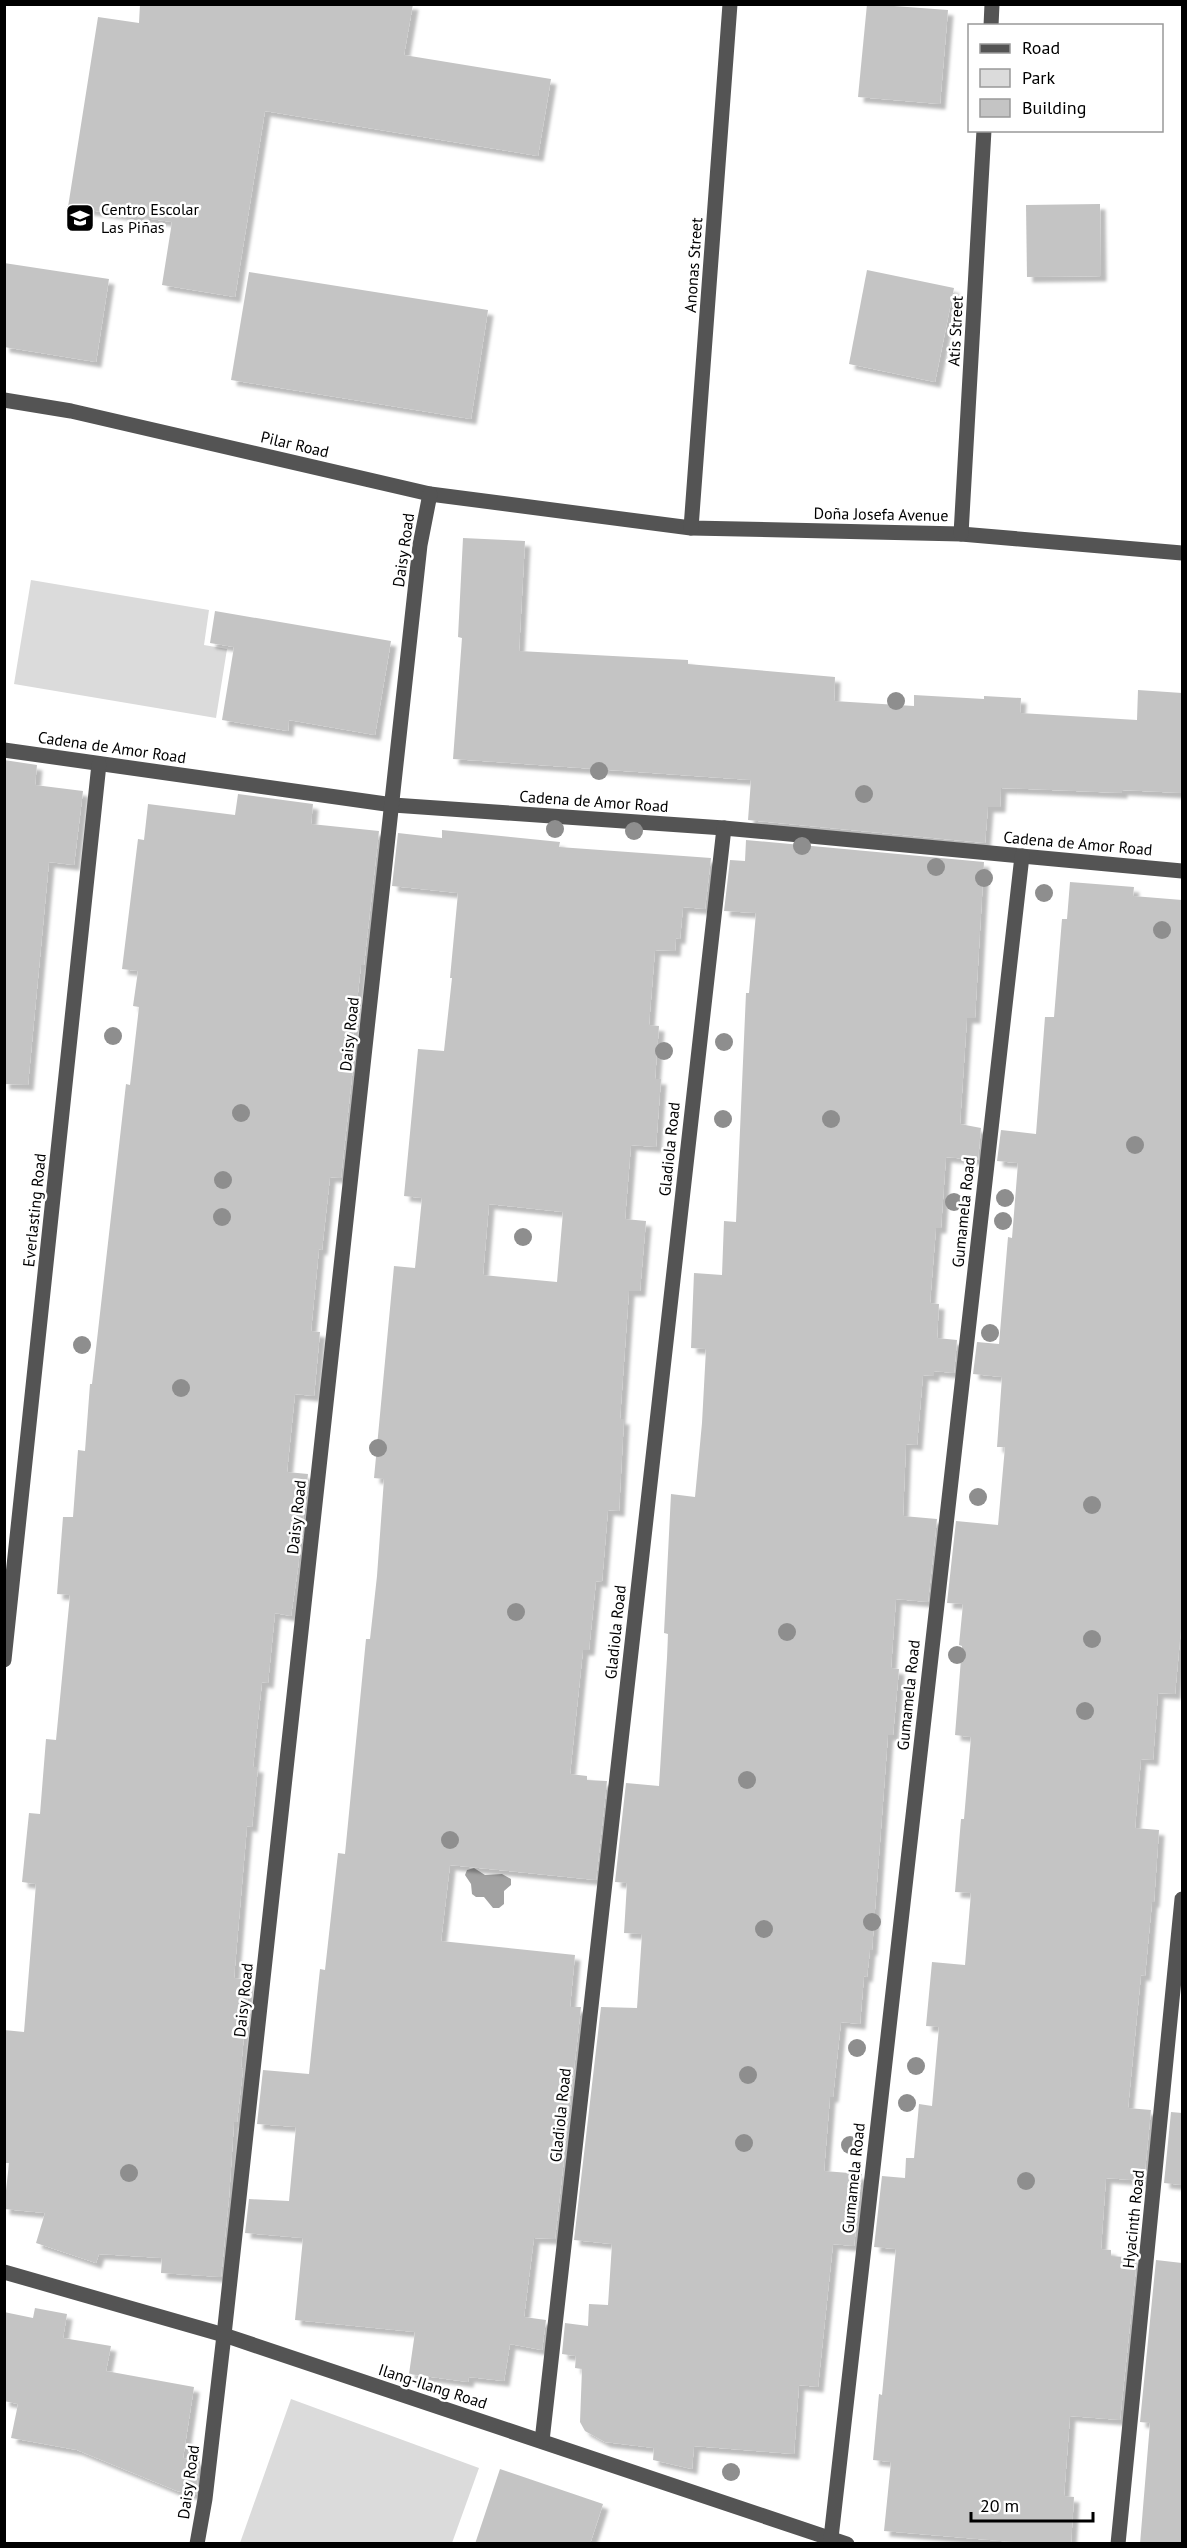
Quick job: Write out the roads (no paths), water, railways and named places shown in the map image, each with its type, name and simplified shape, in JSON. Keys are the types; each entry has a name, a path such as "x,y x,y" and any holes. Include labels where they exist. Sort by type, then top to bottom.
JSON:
{"street":[{"name":"Anonas Street","path":"691,528 730,4"},
{"path":"991,24 992,4"},
{"name":"Atis Street","path":"961,534 984,132"},
{"name":"Pilar Road","path":"4,400 71,411 430,494 579,512"},
{"name":"Daisy Road","path":"197,2544 205,2499 224,2335 420,545 430,494"},
{"name":"Doña Josefa Avenue","path":"579,512 691,528 961,534 1182,553"},
{"name":"Cadena de Amor Road","path":"4,750 393,805 724,828 1182,871"},
{"name":"Everlasting Road","path":"4,1660 99,764"},
{"name":"Gladiola Road","path":"542,2441 724,828"},
{"name":"Gumamela Road","path":"831,2538 1022,856"},
{"name":"Hyacinth Road","path":"1118,2544 1182,1899"},
{"name":"Ilang-Ilang Road","path":"4,2272 224,2335 847,2544"}],"place":[{"name":"Centro Escolar Las Piñas","path":"80,218"}]}
